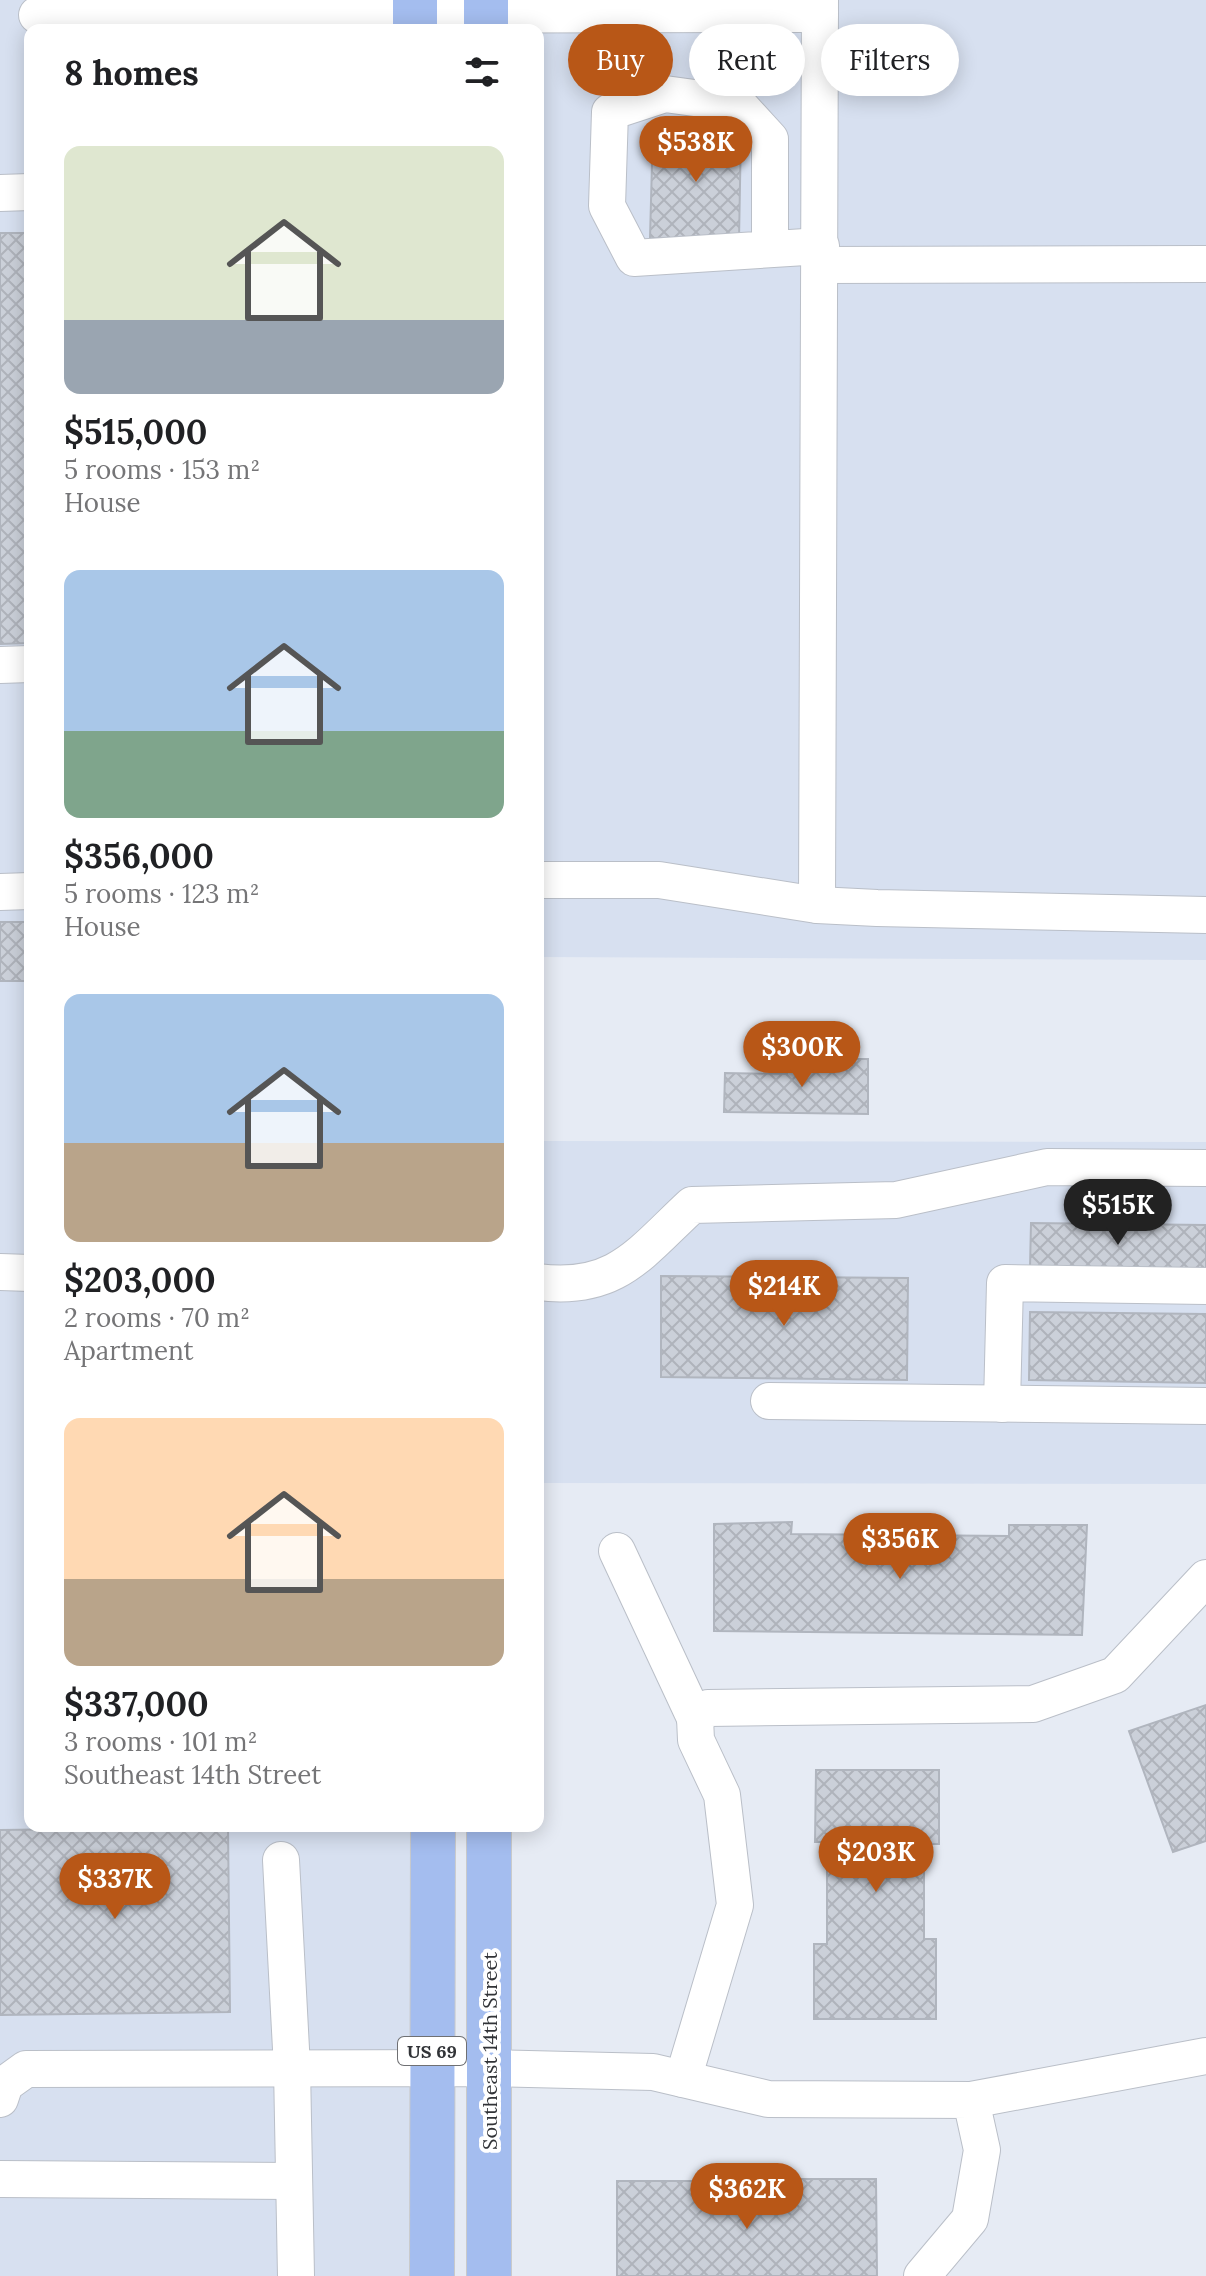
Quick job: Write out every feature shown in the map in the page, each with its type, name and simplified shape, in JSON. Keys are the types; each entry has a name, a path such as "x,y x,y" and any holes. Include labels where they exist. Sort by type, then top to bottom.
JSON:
{"main road":[{"name":"US 69","path":"432,2276 433,1832"},
{"name":"Southeast 14th Street","path":"489,1832 489,2276"}],"street":[{"path":"37,15 486,15 820,7 817,905"},
{"path":"770,249 770,139 738,104 665,94 610,112 607,206 634,258 770,249 821,256 1206,264"},
{"path":"0,193 24,192"},
{"path":"0,665 24,664"},
{"path":"544,880 659,880 817,905 1206,915"},
{"path":"0,892 24,891"},
{"path":"544,1283 567,1285 622,1271 692,1205 896,1200 1047,1167 1206,1168"},
{"path":"0,1272 24,1273"},
{"path":"1002,1404 1005,1283 1206,1286"},
{"path":"769,1401 1206,1406"},
{"path":"617,1551 695,1718 696,1740 722,1795 735,1905 683,2079"},
{"path":"695,1718 708,1708 1033,1704 1115,1675 1206,1578"},
{"path":"281,1860 292,2068 296,2276"},
{"path":"0,2099 5,2084 26,2069 489,2068 653,2072 768,2099 971,2100 1206,2056"},
{"path":"922,2276 970,2219 982,2150 971,2100"},
{"path":"0,2179 294,2181"}],"shaded area":[{"path":"0,0 415,0 107,24 24,24 24,1273 0,1272"},
{"path":"486,0 1206,0 1206,960 544,957 544,24 528,24"},
{"path":"544,1141 1206,1142 1206,1484 544,1483"},
{"path":"24,1285 24,1832 433,1832 432,2276 0,2276 0,1286"}],"building":[{"path":"653,127 741,130 739,240 650,238"},
{"path":"0,233 24,233 24,643 0,644"},
{"path":"0,922 24,922 24,981 0,981"},
{"path":"787,1059 868,1059 868,1114 724,1112 725,1073 787,1074"},
{"path":"1031,1223 1206,1225 1206,1270 1030,1268"},
{"path":"661,1276 908,1278 907,1380 661,1377"},
{"path":"1030,1312 1206,1314 1206,1383 1029,1380"},
{"path":"792,1522 791,1534 1009,1536 1009,1525 1087,1525 1082,1635 714,1631 714,1524"},
{"path":"1206,1705 1206,1841 1173,1852 1129,1731"},
{"path":"816,1770 939,1770 939,1844 924,1844 924,1939 936,1939 936,2019 814,2019 814,1944 827,1944 827,1842 815,1842"},
{"path":"0,1830 228,1832 230,2012 0,2015"},
{"path":"799,2179 876,2179 877,2276 617,2276 617,2181 697,2181 697,2197 799,2197"}]}
